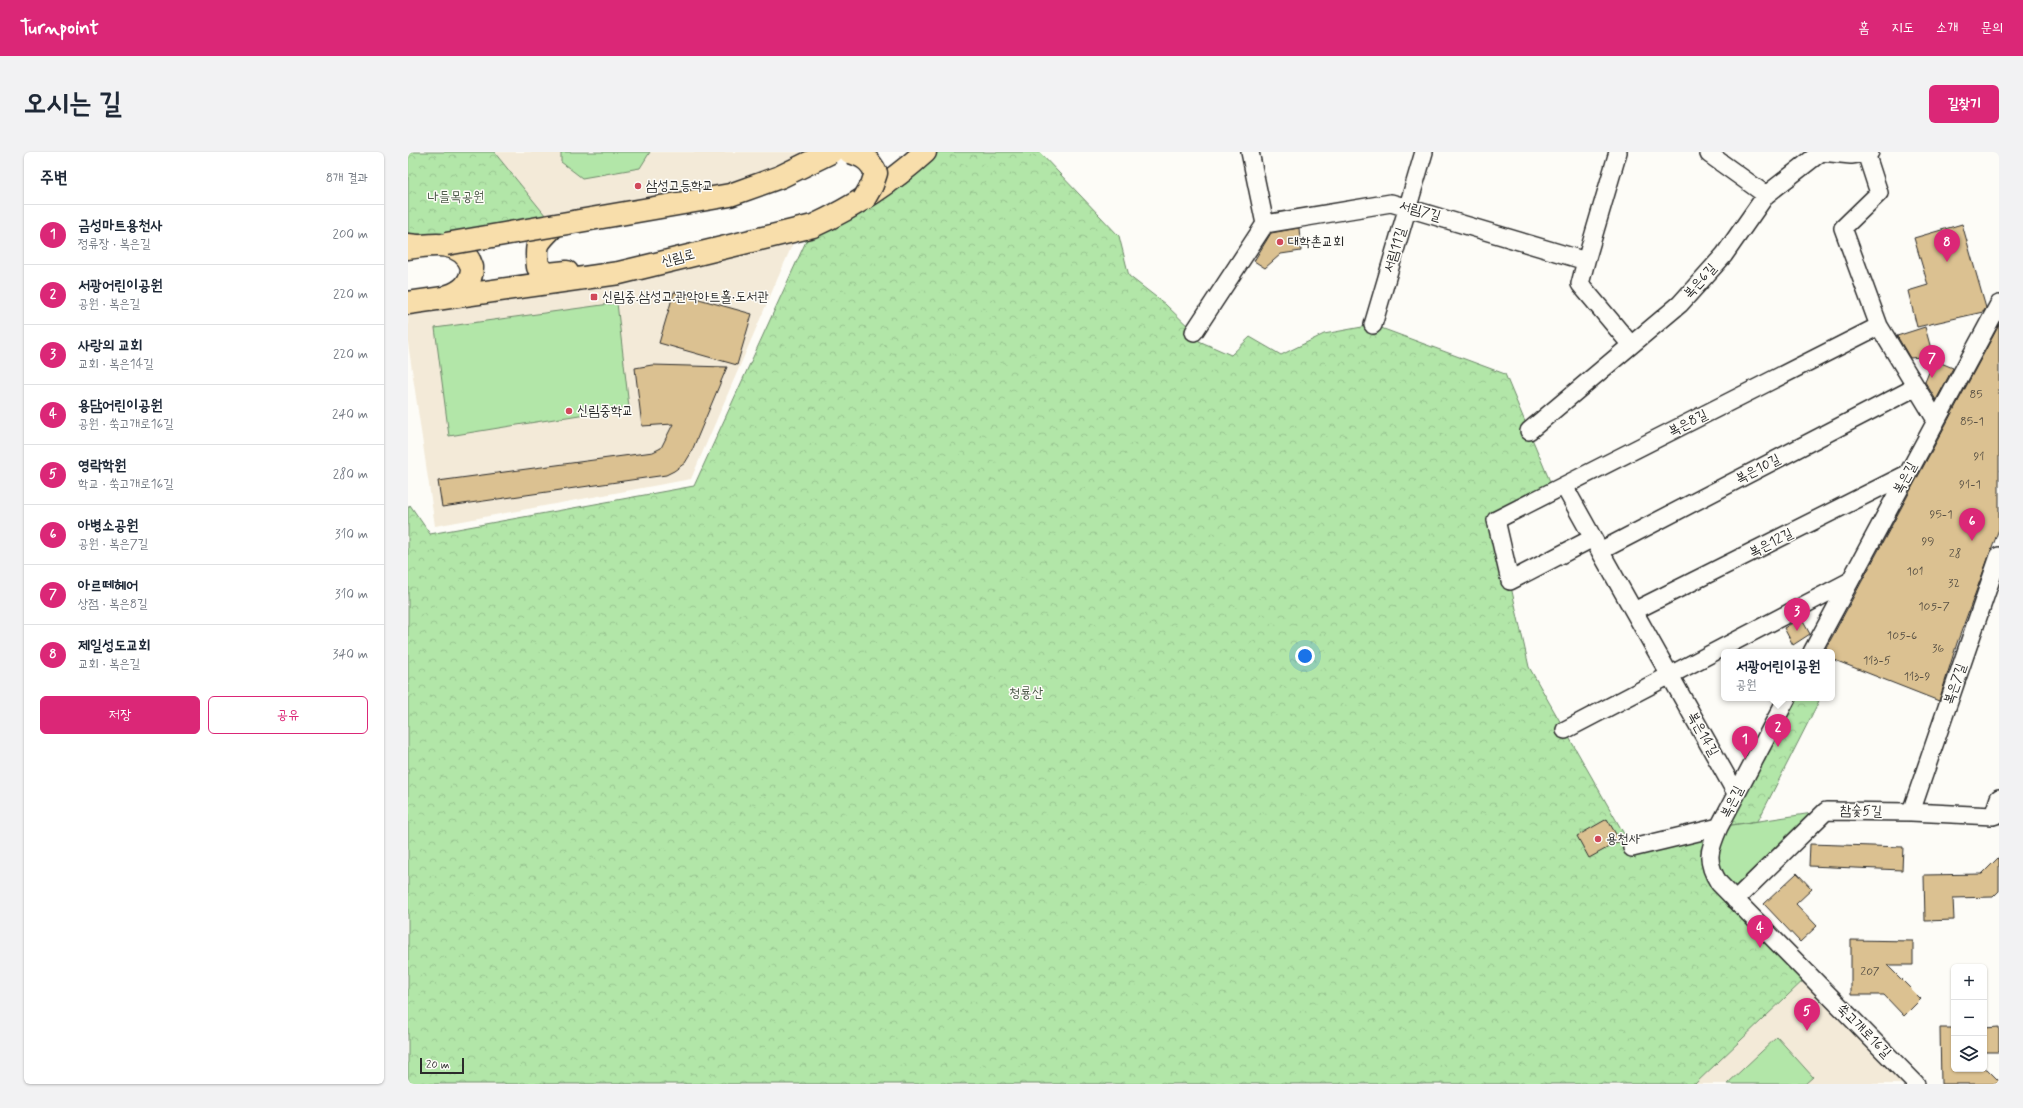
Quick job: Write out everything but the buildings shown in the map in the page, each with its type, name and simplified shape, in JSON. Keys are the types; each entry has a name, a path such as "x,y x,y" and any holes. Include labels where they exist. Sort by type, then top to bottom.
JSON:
{"main road":[{"path":"410,244 446,244 730,196 780,177 831,152"},
{"path":"850,152 864,157 872,165 876,173 872,185 864,199"},
{"name":"신림로","path":"408,303 619,273 813,226 864,199 925,152"},
{"path":"554,226 539,241 536,250 538,267 548,274 578,272 594,276"},
{"path":"445,297 464,287 472,274 471,262 462,252 446,244"}],"street":[{"path":"1194,332 1265,224 1250,152"},
{"name":"서림11길","path":"1372,326 1424,152"},
{"path":"1618,152 1580,284 1631,345"},
{"path":"1710,152 1709,154 1766,195"},
{"name":"복은6길","path":"1529,431 1680,304 1724,255 1766,195 1821,152 1851,155 1868,153"},
{"path":"1868,153 1879,193 1844,228 1879,326 1936,420"},
{"name":"서림7길","path":"1265,224 1391,203 1586,261"},
{"name":"복은길","path":"1814,649 1936,420 1997,313"},
{"name":"복은8길","path":"1510,581 1496,520 1879,326"},
{"name":"복은10길","path":"1510,581 1596,544 1916,387"},
{"name":"복은12길","path":"1634,611 1907,474"},
{"path":"1564,486 1669,675"},
{"name":"복은7길","path":"1911,812 1999,556"},
{"path":"1565,730 1850,581"},
{"name":"복은14길","path":"1669,675 1736,793"},
{"name":"복은길","path":"1632,848 1719,827 1785,701"},
{"path":"1996,815 1999,798"},
{"name":"참숯5길","path":"1735,900 1826,811 1996,815"},
{"name":"쑥고개로16길","path":"1719,827 1709,854 1710,864 1720,883 1916,1084"}],"shaded area":[{"name":"삼성고등학교","path":"494,152 831,152 780,177 554,226"},
{"name":"신림중학교","path":"793,243 691,479 435,526 408,343 408,312 615,284"},
{"path":"1809,975 1916,1084 1695,1084"}],"green space":[{"name":"나들목공원","path":"408,152 494,152 554,226 446,244 408,236"},
{"path":"561,152 650,152 640,168 582,178 561,162"},
{"name":"청룡산","path":"925,152 1039,152 1119,236 1129,276 1165,304 1194,332 1199,341 1231,355 1250,337 1281,355 1324,334 1373,325 1505,374 1554,491 1496,520 1529,667 1632,848 1719,827 1709,853 1809,975 1695,1084 408,1084 408,508 410,505 430,534 694,486 813,226"},
{"path":"617,303 629,407 449,436 435,328"},
{"path":"1785,701 1819,701 1758,821 1719,827"},
{"path":"1826,811 1735,900 1719,883 1712,844 1719,827"},
{"path":"1777,1037 1813,1077 1805,1084 1727,1084"}],"place":[{"name":"삼성고등학교","path":"638,186"},
{"name":"대학촌교회","path":"1280,242"},
{"name":"제일성도교회","path":"1947,262"},
{"name":"신림중.삼성고.관악아트홀·도서관","path":"594,297"},
{"name":"아르떼헤어","path":"1932,378"},
{"name":"신림중학교","path":"569,411"},
{"name":"아병소공원","path":"1972,541"},
{"name":"사랑의 교회","path":"1797,631"},
{"name":"서광어린이공원","path":"1778,747"},
{"name":"금성마트용천사","path":"1745,759"},
{"name":"용천사","path":"1598,839"},
{"name":"용담어린이공원","path":"1760,948"},
{"name":"영락학원","path":"1807,1031"}]}
